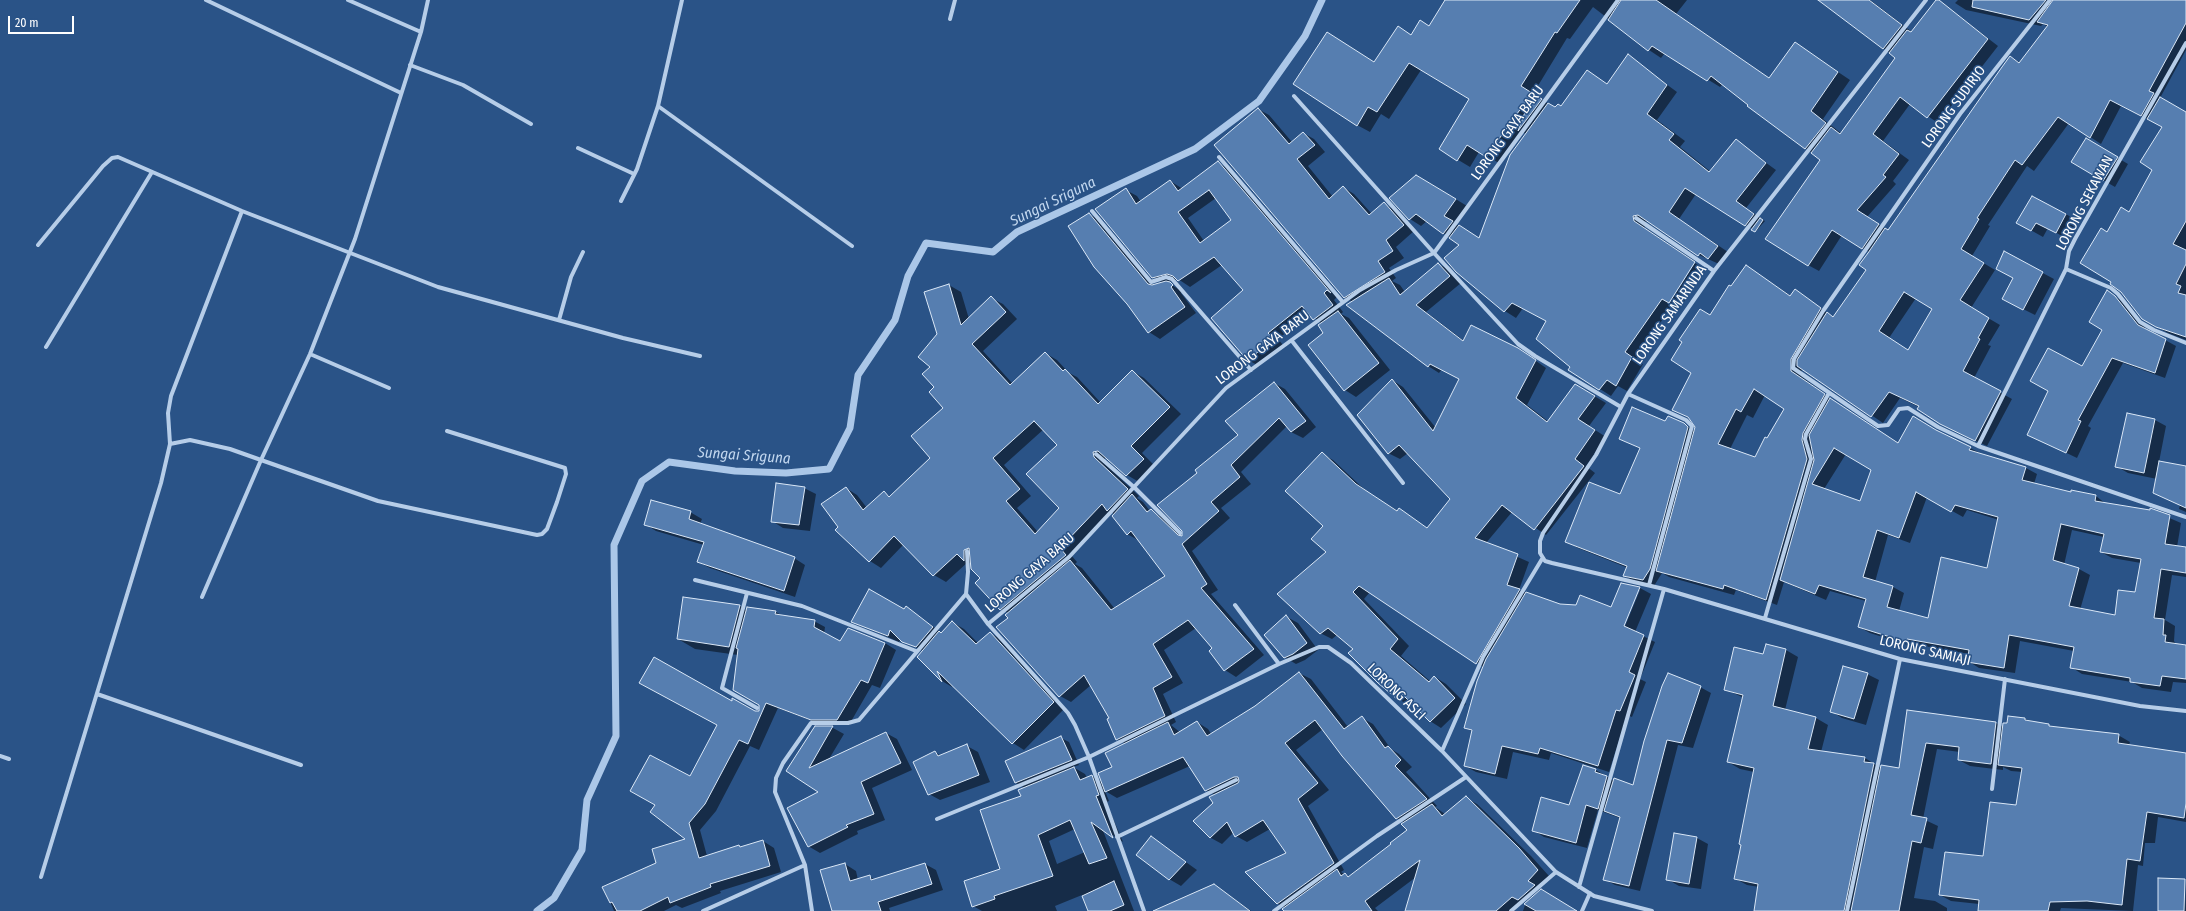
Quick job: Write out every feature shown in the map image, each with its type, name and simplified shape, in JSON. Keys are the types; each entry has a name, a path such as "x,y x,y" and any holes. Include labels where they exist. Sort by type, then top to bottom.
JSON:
{"street":[{"path":"206,0 401,93"},
{"path":"348,0 421,32"},
{"path":"202,597 261,460 310,354 349,254 421,32 428,0"},
{"path":"621,201 634,174 658,106 682,0"},
{"path":"950,19 955,0"},
{"name":"LORONG GAYA BARU","path":"805,865 775,792 776,778 783,763 811,723 848,723 859,720 916,651 966,594 988,624 1069,557 1226,388 1292,341 1342,301 1396,270 1434,253 1618,0"},
{"name":"LORONG SAMARINDA","path":"1542,559 1539,547 1543,534 1596,455 1628,394 1714,271 1926,0"},
{"name":"LORONG SUDIRJO","path":"1829,393 1793,368 1792,364 1823,311 1960,114 2050,0"},
{"name":"LORONG SEKAWAN","path":"2186,43 2069,250 2066,269 2111,288 2118,294 2140,322 2154,330 2186,343"},
{"path":"410,65 463,85 531,124"},
{"path":"1294,96 1434,253 1518,344 1535,356 1621,407"},
{"path":"658,106 852,246"},
{"path":"578,148 634,174"},
{"path":"1219,156 1342,301"},
{"path":"38,245 103,166 112,158 118,157 242,212 438,287 558,320 700,356"},
{"path":"46,347 152,172"},
{"path":"1092,211 1151,282 1166,277 1172,279 1251,370"},
{"path":"42,877 161,483 170,444 168,413 171,396 242,212"},
{"path":"1636,218 1714,271"},
{"path":"558,320 571,277 583,252"},
{"path":"1978,446 2066,269"},
{"path":"1292,341 1403,483"},
{"path":"310,354 389,388"},
{"path":"1765,618 1810,460 1805,439 1806,434 1829,393 1878,426 1888,425 1899,409 1903,407 1938,427 1978,446 2186,517"},
{"path":"1628,394 1686,420 1692,426 1649,585"},
{"path":"170,444 190,440 230,449 378,501 537,535 542,534 547,530 566,474 565,468 447,431"},
{"path":"1096,454 1134,488 1180,533"},
{"path":"966,594 968,572 967,551"},
{"path":"1442,751 1482,657 1542,559 1552,564 1664,589 1578,886"},
{"path":"695,580 802,606 916,651"},
{"name":"LORONG SAMIAJI","path":"1664,589 1900,659 2140,706 2186,711"},
{"path":"747,593 722,686 724,690 757,708"},
{"path":"1235,605 1279,664"},
{"path":"988,624 1068,713 1089,756 1144,911"},
{"name":"LORONG ASLI","path":"937,819 1089,756 1279,664 1320,647 1328,647 1351,663 1442,751 1556,872 1590,894 1652,911"},
{"path":"1847,911 1900,659"},
{"path":"1992,789 2005,679"},
{"path":"97,694 300,766"},
{"path":"0,756 9,759"},
{"path":"1274,911 1377,836 1466,777"},
{"path":"1117,837 1236,780"},
{"path":"703,911 805,865 812,911"},
{"path":"1511,911 1556,872"},
{"path":"1582,911 1590,894"}],"building":[{"path":"1445,0 1580,0 1557,33 1555,32 1521,86 1532,93 1486,157 1467,145 1457,161 1439,149 1469,99 1409,63 1377,112 1368,107 1357,126 1293,84 1327,32 1374,62 1398,26 1411,35 1420,20 1429,26"},
{"path":"1621,0 1656,0 1769,78 1795,42 1838,72 1811,111 1826,123 1805,149 1747,106 1748,105 1711,76 1707,81 1652,46 1648,51 1608,20"},
{"path":"1818,0 1869,0 1902,25 1883,49"},
{"path":"1936,0 1939,0 1988,39 1927,118 1900,97 1873,134 1899,154 1883,175 1886,177 1857,210 1879,224 1862,249 1832,230 1808,266 1765,239 1820,160 1811,153 1831,127 1840,134 1895,58 1889,53 1907,30 1911,32"},
{"path":"1973,0 2046,0 2029,20 1972,7"},
{"path":"2053,0 2186,0 2186,23 2149,91 2154,93 2141,116 2110,100 2090,138 2058,117 2022,165 2015,160 1977,218 1979,219 1961,249 1984,263 1960,300 1989,318 1963,371 2001,391 1975,441 1940,424 1917,409 1919,406 1889,392 1871,417 1797,366 1797,360 1827,312 1833,317 1866,270 1859,265 1885,228 1888,230 2010,56 2019,63 2048,25 2037,22","holes":["1904,292 1932,309 1908,350 1879,331"]},
{"path":"1628,54 1667,85 1647,114 1674,134 1669,140 1709,172 1736,139 1766,163 1736,201 1754,214 1745,226 1685,188 1669,212 1718,246 1708,259 1700,253 1698,256 1638,215 1633,216 1634,221 1695,262 1669,303 1662,299 1625,352 1632,357 1616,386 1607,380 1599,390 1568,370 1570,367 1536,339 1546,321 1512,303 1504,312 1456,272 1444,258 1459,245 1449,238 1459,225 1479,238 1510,155 1548,103 1555,107 1558,104 1561,106 1587,70 1607,84"},
{"path":"1532,93 1542,99 1518,131"},
{"path":"2160,97 2186,112 2186,221 2173,244 2186,250 2186,264 2176,284 2181,286 2178,293 2186,295 2186,337 2156,327 2142,319 2121,292 2110,284 2111,282 2080,263 2101,228 2107,232 2121,207 2129,212 2152,170 2140,162 2162,127 2147,119"},
{"path":"1258,108 1289,144 1303,132 1315,145 1297,159 1329,199 1343,186 1369,215 1384,202 1404,225 1386,240 1393,251 1378,261 1385,272 1344,298 1214,145"},
{"path":"2086,138 2118,157 2103,181 2071,162"},
{"path":"1218,161 1331,293 1327,290 1324,293 1333,305 1313,320 1302,306 1268,333 1273,338 1248,361 1211,318 1243,290 1214,257 1178,281 1173,276 1167,274 1152,278 1095,209 1126,188 1136,204 1170,180 1178,191","holes":["1209,190 1231,220 1200,243 1178,212"]},
{"path":"1416,175 1456,199 1444,216 1453,221 1443,234 1416,214 1409,220 1389,198"},
{"path":"2032,196 2066,214 2056,233 2036,223 2031,231 2016,223"},
{"path":"1089,213 1148,284 1152,285 1166,281 1170,282 1173,285 1171,287 1185,307 1148,333 1127,304 1094,267 1068,226"},
{"path":"1760,218 1763,220 1755,232 1751,230"},
{"path":"2004,251 2043,272 2023,310 2002,299 2013,278 1996,269"},
{"path":"1438,263 1450,276 1416,305 1463,341 1471,325 1518,348 1536,360 1516,398 1547,422 1575,384 1595,396 1578,419 1595,430 1575,459 1584,466 1534,530 1502,505 1475,538 1518,554 1507,585 1520,589 1476,664 1359,586 1353,592 1398,639 1390,649 1429,682 1434,676 1455,698 1430,722 1402,694 1397,699 1378,683 1348,653 1353,649 1328,628 1320,634 1277,594 1326,552 1311,539 1323,526 1285,491 1322,452 1356,484 1397,511 1399,508 1427,528 1450,499 1399,445 1388,454 1357,415 1392,379 1433,431 1459,379 1430,364 1428,367 1346,305 1389,278 1400,295"},
{"path":"1746,265 1790,296 1795,289 1821,308 1791,359 1791,371 1825,394 1803,433 1802,440 1807,459 1766,600 1724,585 1723,589 1656,571 1695,427 1688,417 1672,410 1691,373 1671,360 1682,342 1679,340 1700,309 1710,315 1729,285 1731,286","holes":["1754,389 1784,409 1767,438 1765,437 1755,457 1718,444 1736,409 1741,412"]},
{"path":"949,284 961,325 991,296 1006,312 972,344 1010,385 1045,352 1063,371 1065,369 1098,404 1132,370 1170,407 1131,446 1144,459 1126,476 1098,451 1093,452 1094,457 1128,489 1107,511 1102,504 1060,548 1066,555 1000,610 975,583 980,578 971,569 969,548 964,550 964,561 957,554 933,576 894,536 869,562 835,530 838,527 821,504 846,487 863,510 884,491 889,497 930,458 911,436 943,408 929,392 934,387 922,374 930,367 918,357 937,334 924,292","holes":["1034,421 1057,445 1026,474 1059,508 1035,534 1006,501 1020,489 993,458"]},
{"path":"2107,290 2115,296 2138,325 2166,339 2155,373 2112,358 2078,420 2081,421 2066,453 2027,435 2048,391 2030,381 2048,348 2082,366 2102,330 2089,322"},
{"path":"1338,311 1379,363 1344,391 1308,345 1323,333 1318,325"},
{"path":"1274,382 1306,421 1291,432 1279,418 1231,465 1240,477 1211,502 1219,511 1182,544 1207,584 1201,588 1254,649 1224,671 1209,651 1212,648 1188,620 1153,644 1172,677 1153,688 1165,716 1116,740 1107,719 1109,718 1084,675 1059,697 996,627 1008,618 1005,615 1070,560 1111,610 1165,576 1131,531 1127,535 1112,516 1132,494 1147,512 1151,509 1178,535 1182,536 1182,531 1157,505 1197,473 1195,470 1238,435 1225,421"},
{"path":"1830,398 1898,443 1913,416 1936,430 1971,447 1969,450 2026,467 2022,480 2071,492 2071,490 2096,495 2095,501 2150,510 2150,508 2170,515 2165,544 2186,547 2186,573 2161,569 2154,618 2164,619 2163,635 2166,635 2165,642 2186,645 2186,679 2162,676 2160,686 2130,682 2130,678 2070,668 2074,647 2009,635 2004,668 1967,662 1969,650 1907,639 1906,642 1858,627 1866,599 1819,585 1815,594 1780,580 1814,460 1809,435","holes":["1834,448 1871,470 1860,501 1812,484","1916,492 1951,512 1955,505 1998,517 1987,568 1941,557 1928,618 1887,607 1893,586 1863,577 1877,530 1899,538","2061,524 2104,534 2100,552 2141,559 2135,592 2118,590 2115,615 2069,606 2079,568 2053,560"]},
{"path":"1632,407 1665,421 1668,416 1684,423 1688,427 1650,569 1643,580 1623,576 1627,566 1565,542 1589,482 1620,494 1640,448 1619,439"},
{"path":"2127,413 2155,419 2144,473 2115,467"},
{"path":"2159,461 2186,466 2186,508 2153,493"},
{"path":"776,483 805,487 799,525 771,522"},
{"path":"651,500 691,511 689,519 795,557 784,591 697,562 704,542 644,525"},
{"path":"1621,583 1640,587 1624,626 1644,635 1629,672 1635,675 1620,711 1616,710 1598,766 1540,748 1538,754 1502,746 1495,774 1464,766 1472,730 1464,728 1477,681 1486,659 1526,592 1560,604 1576,605 1580,595 1611,607"},
{"path":"869,589 904,609 906,606 933,627 916,647 902,642 890,630 888,636 851,622"},
{"path":"683,597 740,605 729,647 677,639"},
{"path":"747,607 776,611 775,614 815,620 814,627 840,641 848,628 885,643 868,683 861,680 837,720 811,720 766,703 748,744 739,740 705,804 689,823 699,858 739,845 740,847 763,840 770,866 710,884 711,887 670,903 668,897 640,911 617,911 612,902 610,903 602,887 656,863 652,849 685,839 650,812 655,805 630,791 650,755 690,776 717,725 639,683 654,657 732,701 732,698 755,711 759,711 759,705 733,690 738,649 736,648"},
{"path":"1286,615 1307,643 1293,654 1284,658 1264,635"},
{"path":"952,621 976,644 990,632 1054,702 1012,744 937,671 942,682 917,657 939,631 941,633"},
{"path":"1766,644 1786,649 1773,706 1816,717 1808,749 1865,757 1864,762 1874,763 1844,911 1754,911 1758,884 1734,879 1741,845 1739,844 1754,768 1727,762 1743,695 1724,690 1734,647 1763,654"},
{"path":"1843,666 1868,673 1854,719 1830,712"},
{"path":"1299,672 1344,729 1362,716 1385,748 1388,746 1401,760 1395,766 1427,799 1396,819 1342,756 1315,720 1285,743 1318,783 1298,799 1334,863 1277,904 1245,872 1286,853 1263,820 1235,837 1227,822 1210,838 1193,821 1213,803 1209,797 1238,783 1238,777 1234,777 1205,791 1183,757 1105,792 1098,773 1112,767 1105,753 1168,722 1174,735 1197,721 1207,736 1255,706"},
{"path":"1668,673 1701,686 1682,743 1667,740 1629,886 1603,880 1620,817 1604,811 1614,778 1633,785 1644,741 1662,686"},
{"path":"1907,710 1996,722 1991,764 1958,760 1959,747 1926,743 1911,815 1927,818 1921,843 1912,841 1899,911 1851,911 1881,765 1899,768"},
{"path":"2008,716 2025,718 2025,720 2049,724 2049,726 2119,734 2118,743 2186,753 2186,803 2184,818 2147,812 2140,861 2127,859 2122,905 2087,901 2050,902 2048,911 1978,911 1979,900 1939,895 1945,852 1983,856 1990,802 2016,805 2022,768 1998,765 2003,723 2007,723"},
{"path":"815,726 833,726 809,768 886,732 901,763 861,782 874,814 846,825 848,827 808,847 787,808 818,792 786,771"},
{"path":"1061,736 1072,760 1015,783 1005,761"},
{"path":"967,744 979,775 928,795 913,762 935,751 938,756"},
{"path":"1583,765 1596,769 1595,772 1607,776 1598,809 1586,805 1576,843 1532,831 1541,797 1569,805"},
{"path":"1074,767 1080,780 1092,775 1099,795 1096,796 1113,838 1091,822 1107,858 1089,864 1070,820 1038,835 1053,876 994,896 995,899 972,907 964,881 1000,869 980,810 1021,796 1018,790"},
{"path":"1466,796 1519,848 1538,870 1528,881 1535,885 1518,900 1512,897 1496,911 1405,911 1420,860 1365,901 1372,911 1284,911 1282,909 1337,869 1341,876 1345,873 1348,877 1407,830 1401,824 1432,804 1442,816"},
{"path":"1674,833 1697,837 1689,884 1666,880"},
{"path":"1151,836 1186,862 1169,880 1136,855"},
{"path":"845,863 850,881 870,875 871,880 925,863 932,884 878,902 881,911 832,911 820,870"},
{"path":"2158,878 2185,879 2184,911 2158,911"},
{"path":"1114,881 1124,905 1110,911 1088,911 1082,896"},
{"path":"1214,884 1250,911 1153,911 1189,895"},
{"path":"1541,889 1577,911 1536,911 1524,904"}],"waterway":[{"name":"Sungai Sriguna","path":"537,911 554,898 582,850 587,800 616,736 614,545 642,481 669,462 735,471 786,473 829,469 850,428 858,375 895,320 908,276 926,243 993,252 1017,232 1195,149 1259,101 1305,36 1322,0"}]}
